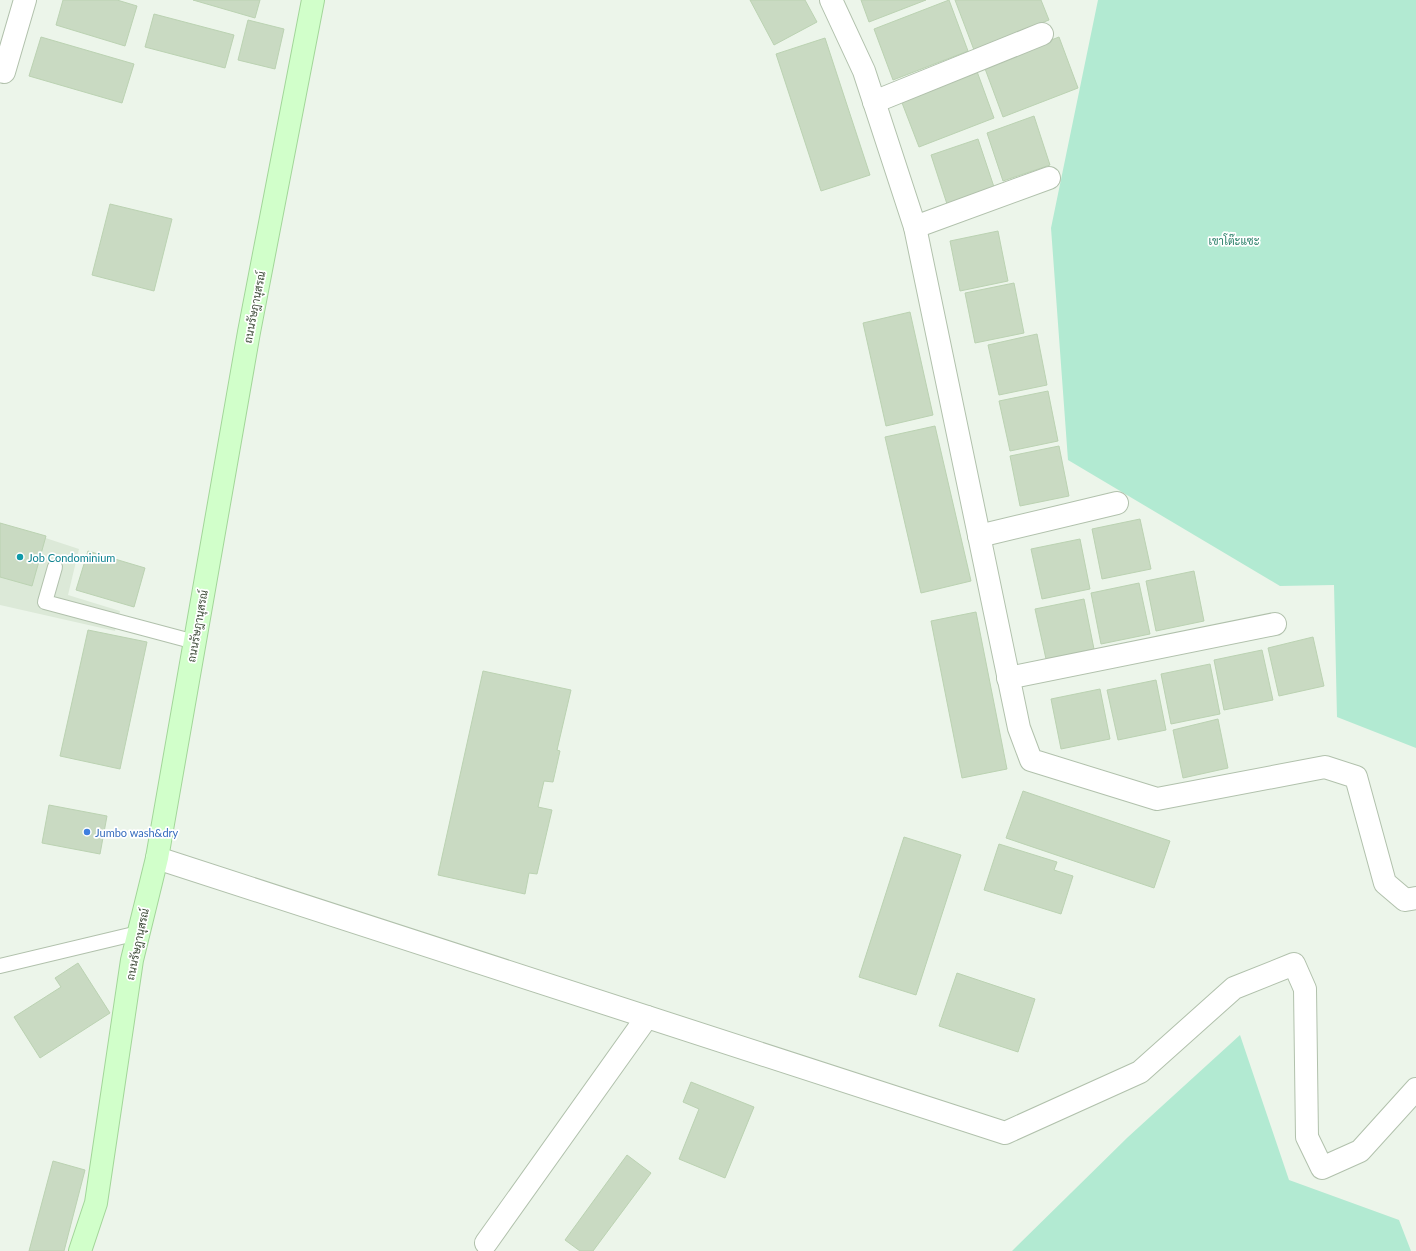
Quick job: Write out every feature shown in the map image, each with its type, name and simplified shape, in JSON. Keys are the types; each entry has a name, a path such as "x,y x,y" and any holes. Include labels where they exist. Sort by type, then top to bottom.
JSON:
{"street":[{"path":"4,72 25,0"},
{"name":"ถนนรัษฎานุสรณ์","path":"80,1251 96,1203 132,960 157,858 249,332 313,0"},
{"path":"831,0 864,71 915,227 1018,728 1031,760 1157,799 1325,767 1356,777 1385,883 1405,900 1416,898"},
{"path":"874,102 1042,34"},
{"path":"915,227 1049,178"},
{"path":"979,536 1116,503"},
{"path":"1008,678 1275,624"},
{"path":"157,858 1005,1133 1140,1072 1234,988 1294,964 1305,988 1307,1137 1322,1168 1360,1151 1416,1089"},
{"path":"486,1243 647,1017"}],"lane":[{"path":"55,567 45,602 195,642"},
{"path":"0,966 138,933"}],"shaded area":[{"name":"Job Condominium","path":"0,523 79,549 68,595 120,611 115,631 0,605"}],"green space":[{"name":"เขาโต๊ะแซะ","path":"1098,0 1416,0 1416,748 1337,717 1334,585 1280,586 1068,460 1051,228"},
{"path":"1240,1035 1289,1180 1399,1220 1411,1251 1012,1251 1128,1137"}],"building":[{"path":"63,0 117,0 137,6 125,46 56,25"},
{"path":"193,0 260,0 255,18"},
{"path":"750,0 805,0 817,22 774,45"},
{"path":"861,0 926,0 869,22"},
{"path":"949,0 968,51 893,80 874,29"},
{"path":"955,0 1041,0 1049,20 974,50"},
{"path":"154,14 234,35 225,68 145,47"},
{"path":"248,20 284,29 275,69 238,60"},
{"path":"41,37 134,64 122,103 29,76"},
{"path":"1059,37 1078,88 1003,117 984,66"},
{"path":"825,38 870,175 821,191 776,54"},
{"path":"975,66 994,118 919,147 899,95"},
{"path":"1034,116 1050,165 1003,181 987,133"},
{"path":"978,139 994,187 947,204 931,155"},
{"path":"110,204 172,219 154,291 92,275"},
{"path":"998,231 1008,281 960,291 950,241"},
{"path":"1014,283 1024,333 975,343 965,293"},
{"path":"910,312 933,415 886,426 863,323"},
{"path":"1037,334 1047,385 999,395 988,345"},
{"path":"1048,391 1058,441 1010,451 999,401"},
{"path":"935,426 971,581 921,593 885,437"},
{"path":"1059,446 1069,496 1020,506 1010,456"},
{"path":"1140,519 1151,569 1102,579 1092,529"},
{"name":"Job Condominium","path":"0,523 46,536 32,586 0,577"},
{"path":"1080,539 1090,589 1042,599 1031,549"},
{"path":"88,551 145,568 134,607 76,590"},
{"path":"1194,571 1204,621 1156,631 1146,581"},
{"path":"1139,583 1150,634 1101,644 1091,593"},
{"path":"1084,599 1094,649 1046,659 1035,609"},
{"path":"976,612 1007,769 962,778 931,621"},
{"path":"88,630 147,642 120,769 60,756"},
{"path":"1313,637 1324,686 1279,696 1268,648"},
{"path":"1262,650 1273,700 1224,710 1214,660"},
{"path":"1210,664 1220,714 1171,724 1161,674"},
{"path":"483,671 571,690 557,750 560,751 553,782 544,781 538,807 552,810 537,874 529,873 525,894 438,875"},
{"path":"1156,680 1166,730 1118,740 1107,690"},
{"path":"1100,689 1110,739 1061,749 1051,699"},
{"path":"1218,719 1228,768 1183,778 1173,730"},
{"path":"1023,791 1170,841 1154,888 1006,838"},
{"path":"49,805 107,816 100,854 42,843"},
{"path":"904,837 961,855 916,995 859,977"},
{"path":"999,844 1057,862 1054,870 1073,876 1061,914 984,890"},
{"path":"78,963 110,1013 40,1058 14,1017 61,987 55,978"},
{"path":"957,973 1035,999 1018,1052 939,1026"},
{"path":"691,1082 754,1107 725,1178 679,1159 699,1109 683,1102"},
{"path":"627,1155 651,1173 593,1251 580,1251 565,1240"},
{"path":"53,1161 85,1170 64,1251 29,1251"}],"place":[{"name":"Job Condominium","path":"20,557"},
{"name":"Jumbo wash&dry","path":"87,832"}]}
